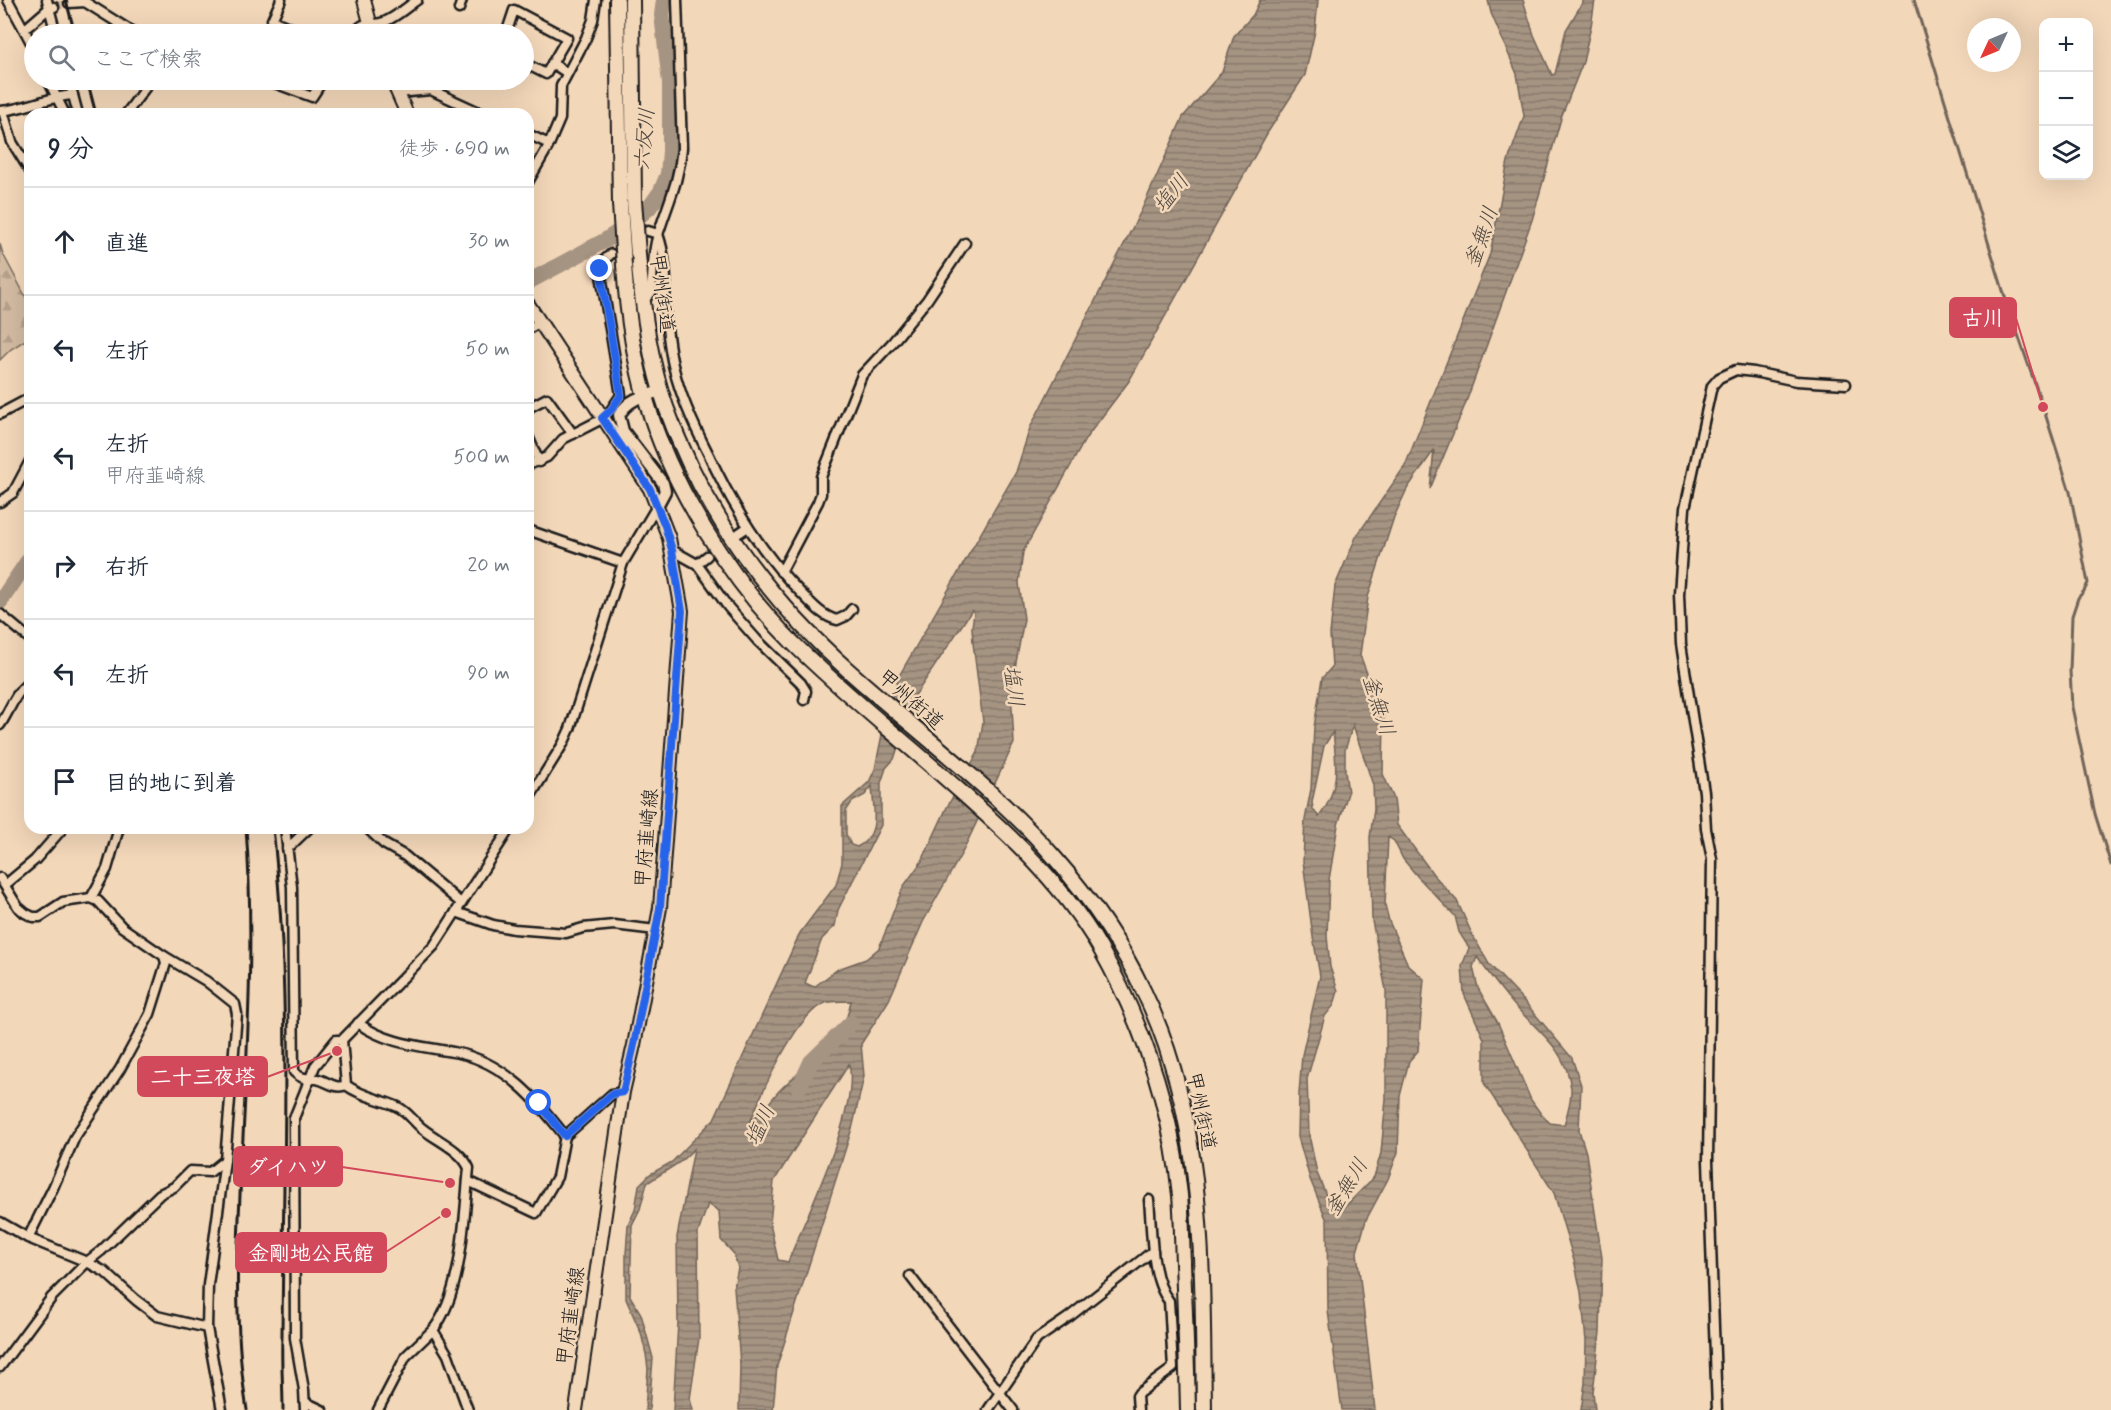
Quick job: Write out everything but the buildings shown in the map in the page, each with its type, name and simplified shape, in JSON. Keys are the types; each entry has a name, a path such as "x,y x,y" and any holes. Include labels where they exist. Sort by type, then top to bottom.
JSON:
{"highway":[{"name":"甲州街道","path":"617,0 620,204 626,297 635,357 645,396 668,459 691,504 722,555 753,599 791,641 968,798 1044,873 1072,906 1099,947 1128,1002 1150,1059 1168,1124 1180,1195 1188,1410"},
{"name":"甲州街道","path":"632,0 634,200 643,301 665,404 688,462 736,547 766,587 847,670 980,784 1053,855 1085,895 1114,937 1144,993 1168,1051 1187,1122 1198,1192 1204,1410"}],"main road":[{"path":"397,90 404,108"},
{"name":"甲府韮崎線","path":"534,326 602,418 650,489 672,550 682,611 665,858 656,930 623,1092 576,1410"}],"street":[{"path":"8,0 24,27"},
{"path":"281,0 272,20 281,24"},
{"path":"369,14 382,23 417,0"},
{"path":"534,171 560,119 561,86 586,38 596,0"},
{"path":"643,301 651,293 656,240 678,180 681,157 677,0"},
{"path":"75,1 85,2 120,24"},
{"path":"30,24 50,6"},
{"path":"50,6 54,24"},
{"path":"509,24 514,10 567,38 546,74 534,68"},
{"path":"552,63 567,73"},
{"path":"52,90 62,108"},
{"path":"72,90 76,108"},
{"path":"130,108 144,90"},
{"path":"293,90 312,97 317,90"},
{"path":"398,93 432,90 470,108"},
{"path":"25,108 55,96 73,95"},
{"path":"24,108 1,111 12,142 24,161"},
{"path":"534,137 549,144"},
{"path":"648,231 658,234"},
{"path":"658,234 663,247 666,293 664,301 673,368 698,433 756,542 781,572 822,614 837,620 846,616 852,609"},
{"path":"781,572 818,502 821,494 820,477 862,375 927,300 965,243"},
{"path":"534,463 547,457 563,439 602,418 611,410 621,395 600,269 602,262 611,254"},
{"path":"1717,1410 1708,1161 1712,859 1706,830 1704,792 1680,644 1679,594 1685,508 1713,386 1719,378 1736,370 1797,381 1846,384"},
{"path":"534,791 564,744 570,729 623,563 664,491 663,483 623,431 619,415 626,404 662,391"},
{"path":"534,405 547,398 573,434"},
{"path":"0,414 24,401"},
{"path":"534,450 539,462"},
{"path":"0,502 13,493 24,472"},
{"path":"739,533 748,527"},
{"path":"534,532 623,563"},
{"path":"672,550 697,564 742,623 801,682 806,692 804,700"},
{"path":"697,564 707,556"},
{"path":"1,615 24,634"},
{"path":"0,725 24,687"},
{"path":"58,834 34,860 2,881 18,907 33,917 40,917 63,902 91,898 98,901 122,927 206,981 235,1004 237,1014 225,1160 208,1285 207,1328 222,1410"},
{"path":"91,898 107,869 117,834"},
{"path":"286,834 292,887 294,1072 299,1077 309,1080 316,1079 334,1087 346,1085 373,1100 397,1107 406,1112 423,1129 442,1141 466,1162 469,1168 456,1278 442,1319 406,1356 378,1410"},
{"path":"287,849 303,834"},
{"path":"374,834 384,844 405,856 462,903"},
{"path":"322,1410 305,1406 295,1338 294,1118 309,1080 323,1054 336,1040 342,1040 434,946 506,834"},
{"path":"456,912 514,929 566,933 583,928 614,925 656,930"},
{"path":"28,1238 75,1137 120,1069 145,1023 160,988 166,963 164,956"},
{"path":"358,1023 379,1035 398,1042 460,1053 497,1068 518,1083 539,1103 565,1136"},
{"path":"342,1040 346,1085"},
{"path":"468,1181 536,1213 557,1177 565,1136 612,1094 623,1092"},
{"path":"0,1367 52,1298 160,1194 174,1187 190,1171 210,1172 225,1160"},
{"path":"1138,1410 1137,1396 1139,1393 1173,1368 1169,1301 1159,1283 1153,1251 1149,1200"},
{"path":"0,1222 28,1238 87,1262 105,1272 157,1316 207,1328"},
{"path":"988,1410 1037,1339 1069,1317 1153,1251"},
{"path":"909,1276 1013,1410"},
{"path":"433,1330 448,1355 468,1410"},
{"path":"1171,1339 1203,1341"}],"green space":[{"path":"0,244 24,294 24,341 0,360"}],"water":[{"path":"1260,0 1318,0 1315,31 1305,75 1268,132 1129,381 1086,438 1023,552 1019,583 1024,619 1011,690 1014,743 963,851 923,922 889,1000 861,1044 864,1076 853,1125 777,1366 773,1410 739,1410 740,1364 734,1287 738,1268 734,1254 721,1240 719,1211 708,1204 698,1233 699,1338 690,1399 693,1410 673,1410 678,1323 677,1237 694,1149 680,1162 647,1183 640,1209 632,1225 630,1296 641,1314 653,1358 649,1410 645,1410 648,1369 646,1354 641,1333 626,1299 628,1225 635,1210 639,1185 650,1174 672,1162 714,1119 800,933 836,885 842,863 842,806 869,782 875,769 886,715 899,676 1016,472 1030,428 1142,209 1183,117 1222,72 1234,36 1253,15","holes":["972,610 974,613 973,643 983,722 978,752 947,807 922,861 903,887 879,948 866,959 838,969 814,987 805,983 822,939 835,926 838,910 881,825 881,783 886,768 894,759 916,694","872,786 873,828 865,842 857,847 851,845 846,834 846,811 852,802 865,795","851,1001 844,1026 831,1051 817,1064 793,1077 760,1114 751,1120 781,1056 802,1023 823,1004","849,1064 850,1084 847,1107 839,1134 788,1262 778,1260 770,1224 774,1181"]},
{"name":"釜無川","path":"1488,0 1523,0 1534,35 1552,75 1555,74 1566,30 1584,0 1595,0 1583,62 1562,115 1532,220 1465,405 1430,489 1434,450 1407,489 1394,517 1368,597 1360,655 1384,718 1383,774 1394,799 1397,825 1433,874 1457,901 1489,964 1572,1058 1581,1085 1579,1130 1586,1153 1602,1258 1600,1332 1593,1392 1595,1410 1581,1410 1585,1383 1586,1341 1581,1292 1554,1193 1484,1083 1484,1039 1464,994 1462,966 1469,948 1459,932 1455,916 1418,877 1403,859 1394,841 1388,837 1385,905 1389,921 1408,965 1424,979 1418,1051 1409,1061 1400,1096 1398,1152 1388,1179 1366,1220 1357,1252 1375,1410 1342,1410 1328,1311 1327,1221 1310,1179 1298,1137 1302,1055 1320,976 1303,861 1305,820 1311,789 1314,727 1322,678 1332,667 1330,634 1335,586 1356,537 1405,466 1490,254 1508,161 1524,116 1517,74 1491,13","holes":["1353,725 1373,785 1374,809 1370,837 1372,921 1386,990 1386,1099 1381,1153 1374,1177 1339,1213 1326,1195 1317,1173 1309,1135 1307,1079 1325,1016 1334,1005 1338,991 1330,967 1327,936 1329,880 1338,825 1348,793 1345,750","1333,732 1336,766 1334,787 1319,817 1313,809 1312,802 1324,746","1477,957 1514,1005 1550,1042 1564,1062 1571,1088 1564,1125 1550,1123 1531,1100 1498,1023 1478,988 1473,967"]}],"waterway":[{"name":"六反川","path":"534,279 606,240 630,224 649,208 661,191 668,174 670,151 670,83 662,15 664,0"},
{"path":"1914,0 2005,297 2070,492 2088,583 2078,598 2072,616 2070,671 2072,707 2095,814 2111,865"},
{"name":"六反川","path":"0,602 24,567"},
{"name":"塩川","path":"799,1088 811,1062 851,1023"}],"tunnel":[{"path":"54,7 69,3"}],"railway":[{"path":"66,0 72,24"},
{"path":"90,90 94,108"},
{"path":"246,834 250,905 249,982 239,1206 238,1308 239,1342 247,1410"},
{"path":"274,834 283,955 285,1082 283,1410"}],"place":[{"name":"古川","path":"2043,407"},
{"name":"二十三夜塔","path":"337,1051"},
{"name":"ダイハツ","path":"450,1183"},
{"name":"金剛地公民館","path":"446,1213"}],"route":[{"path":"539,1103 565,1136 612,1094 623,1092 660,908 665,858 682,611 669,538 650,489 602,418 611,410 621,395 600,269"}]}
